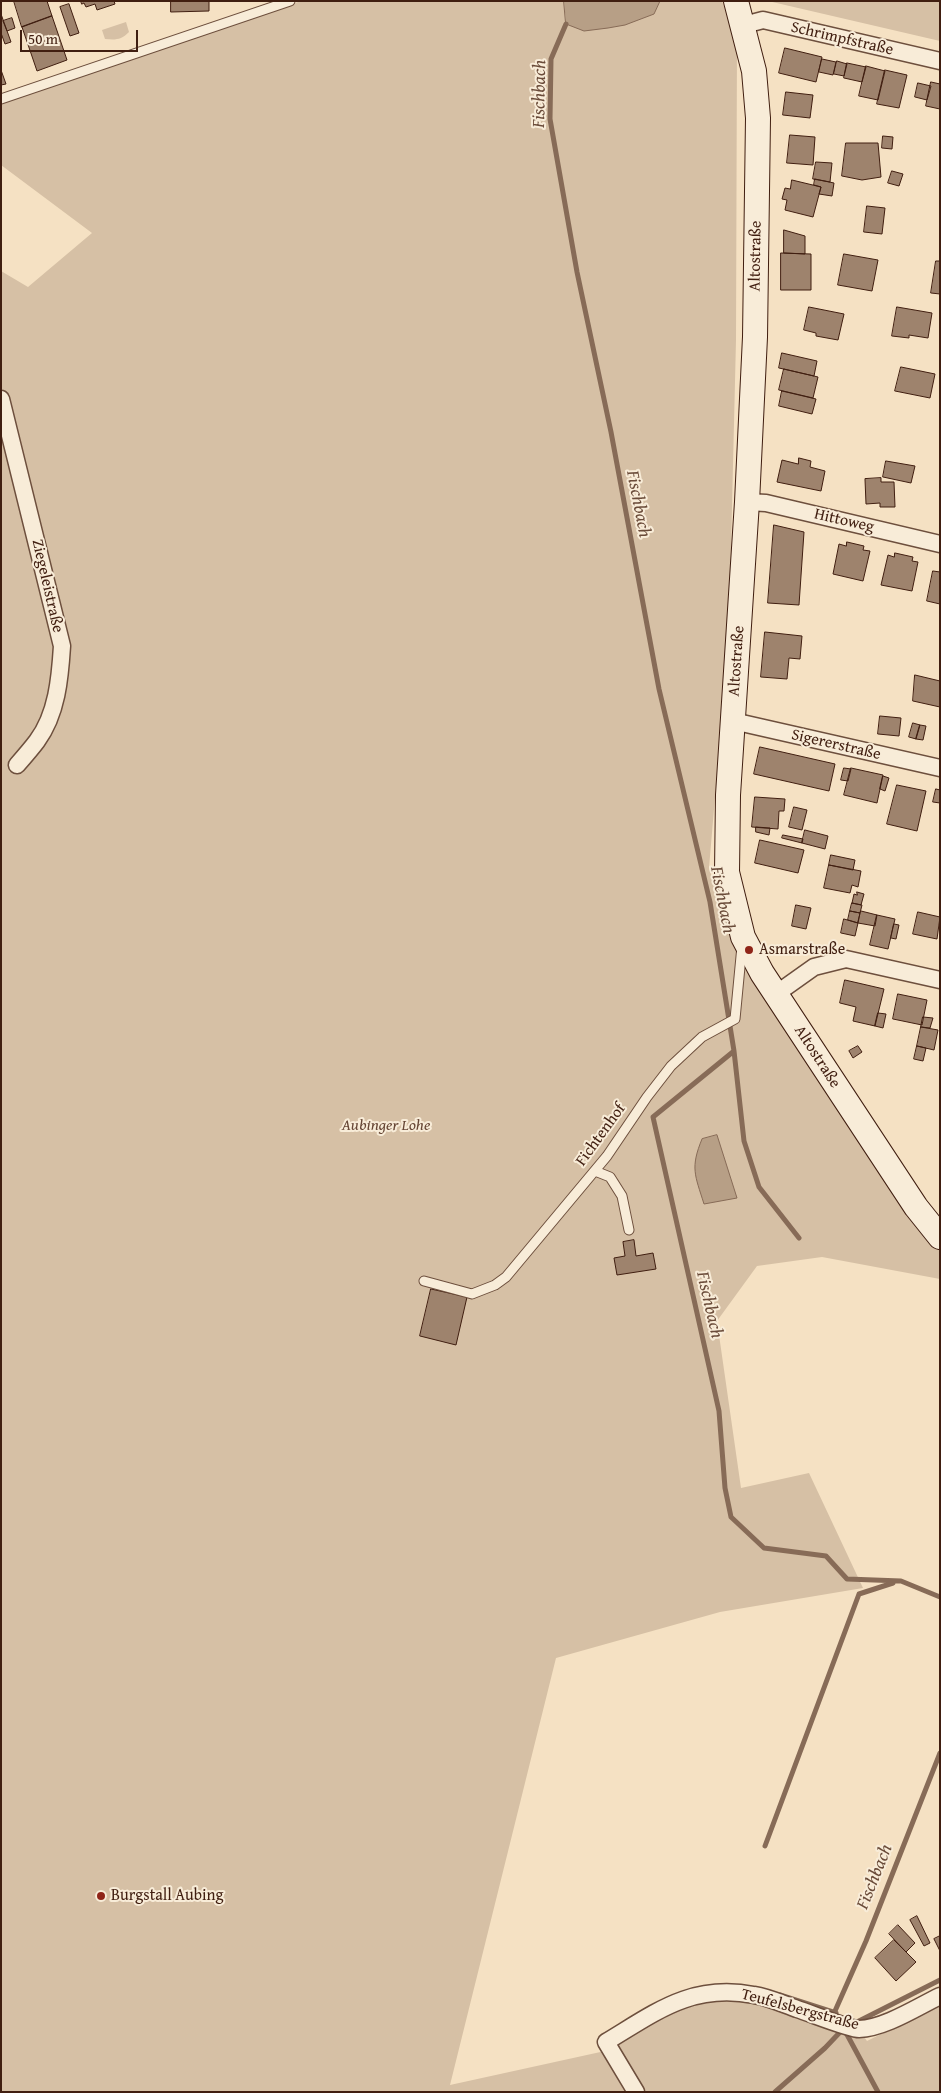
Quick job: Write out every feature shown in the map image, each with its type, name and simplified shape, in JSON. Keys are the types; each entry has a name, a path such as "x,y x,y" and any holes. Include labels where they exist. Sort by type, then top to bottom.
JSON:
{"main road":[{"name":"Altostraße","path":"736,1 744,25 754,71 758,118 754,337 747,502 728,795 727,872 743,937 762,973 916,1207 940,1237"}],"street":[{"name":"Schrimpfstraße","path":"744,25 763,20 940,62"},
{"name":"Ziegeleistraße","path":"1,399 62,646 60,679 52,710 38,739 17,764"},
{"name":"Hittoweg","path":"747,502 766,502 940,544"},
{"name":"Sigererstraße","path":"733,721 940,768"},
{"path":"776,994 814,967 846,959 940,980"},
{"name":"Teufelsbergstraße","path":"636,2092 606,2042 657,2011 685,1998 708,1992 755,1995 857,2029 879,2026 940,1996"}],"lane":[{"path":"1,99 290,1"},
{"name":"Fichtenhof","path":"424,1282 472,1294 495,1285 506,1277 595,1171 671,1066 702,1037 735,1019 743,937"},
{"path":"595,1171 610,1177 622,1196 630,1230"}],"green space":[{"name":"Aubinger Lohe","path":"301,1 564,1 566,24 654,14 660,1 722,1 737,41 736,340 729,632 709,868 732,941 940,1251 940,1279 822,1257 757,1266 717,1321 741,1488 809,1473 863,1588 720,1612 556,1658 450,2085 605,2051 630,2092 1,2092 1,271 28,287 92,233 1,165 1,103"},
{"path":"768,1 940,1 940,41"},
{"path":"126,22 129,32 126,35 118,39 105,39 102,30"},
{"path":"751,1998 862,2034 867,2041 940,2005 940,2092 639,2092 618,2046 625,2034 687,2002"}],"shaded area":[{"path":"564,1 660,1 654,14 625,25 584,31 566,24"},
{"path":"717,1135 737,1198 704,1204 696,1178 696,1157 702,1139"}],"building":[{"path":"14,1 47,1 52,16 22,27"},
{"path":"81,1 114,1 115,4 97,10 95,4 86,7"},
{"path":"171,1 209,1 209,11 171,12"},
{"path":"69,4 79,33 70,36 60,7"},
{"path":"1,14 11,42 5,44 1,33"},
{"path":"52,16 67,60 37,71 22,27"},
{"path":"12,18 15,28 7,31 3,21"},
{"path":"785,48 822,57 816,82 779,73"},
{"path":"822,59 836,62 833,75 819,72"},
{"path":"837,61 847,64 844,76 834,74"},
{"path":"847,63 866,67 862,82 844,78"},
{"path":"866,66 885,71 878,100 859,96"},
{"path":"1,70 6,84 1,85"},
{"path":"885,70 907,75 899,108 877,104"},
{"path":"931,82 940,84 940,109 926,106"},
{"path":"918,83 931,86 927,100 915,97"},
{"path":"786,92 813,95 810,118 783,115"},
{"path":"790,135 815,137 813,165 787,163"},
{"path":"883,136 893,137 892,149 882,148"},
{"path":"846,143 878,143 881,177 862,180 842,176"},
{"path":"816,162 832,163 830,182 813,179"},
{"path":"892,171 903,174 899,186 888,183"},
{"path":"815,179 834,183 832,196 819,194 821,187 814,185"},
{"path":"792,180 821,187 813,217 785,210 787,200 782,199 785,188 790,189"},
{"path":"867,206 885,208 882,234 864,232"},
{"path":"784,230 805,236 805,254 784,253"},
{"path":"781,253 811,254 811,290 781,290"},
{"path":"844,254 878,260 872,291 838,285"},
{"path":"936,261 940,261 940,294 931,293"},
{"path":"809,307 844,314 838,340 816,336 816,333 804,330"},
{"path":"897,307 932,313 928,338 909,335 909,338 892,336"},
{"path":"782,353 817,361 814,376 779,368"},
{"path":"901,367 935,374 930,398 895,391"},
{"path":"784,369 818,377 813,398 779,390"},
{"path":"782,391 816,399 812,414 779,406"},
{"path":"799,458 811,461 810,467 825,471 821,491 777,482 782,460 798,464"},
{"path":"886,461 915,466 911,483 883,477"},
{"path":"881,478 881,482 894,482 895,507 880,507 880,503 866,504 865,479"},
{"path":"774,525 804,532 799,605 768,603"},
{"path":"847,542 864,546 863,550 870,551 863,581 833,574 839,544 846,546"},
{"path":"895,553 913,557 912,561 918,562 912,591 881,585 888,555 894,557"},
{"path":"933,571 940,572 940,604 927,601"},
{"path":"765,632 802,636 800,659 789,658 787,679 761,677"},
{"path":"915,675 940,681 940,707 913,701"},
{"path":"880,716 901,718 899,736 878,734"},
{"path":"913,723 920,725 916,739 909,737"},
{"path":"920,725 926,726 923,740 916,739"},
{"path":"760,747 835,764 829,791 754,774"},
{"path":"844,768 851,769 848,781 841,780"},
{"path":"851,768 883,775 877,803 844,795"},
{"path":"883,776 889,778 885,791 880,789"},
{"path":"897,785 926,791 917,831 887,824"},
{"path":"936,789 940,790 940,803 933,802"},
{"path":"755,797 785,799 784,811 779,811 778,829 752,827"},
{"path":"794,807 807,810 802,830 789,827"},
{"path":"756,827 770,828 769,835 756,832"},
{"path":"805,830 828,836 825,849 802,843"},
{"path":"783,835 803,839 802,843 782,838"},
{"path":"760,840 804,850 798,873 755,863"},
{"path":"831,855 855,860 853,870 829,865"},
{"path":"829,865 861,871 858,887 852,885 850,893 824,888"},
{"path":"857,892 864,894 861,905 852,903 854,894 857,895"},
{"path":"852,903 862,905 860,913 850,911"},
{"path":"796,905 811,908 806,929 792,926"},
{"path":"850,911 860,913 858,923 848,920"},
{"path":"861,911 877,915 875,926 858,923"},
{"path":"918,912 940,917 937,939 913,934"},
{"path":"877,915 895,919 888,949 870,945"},
{"path":"844,919 858,923 855,936 841,933"},
{"path":"894,924 899,925 896,939 891,938"},
{"path":"845,980 884,989 875,1026 853,1021 856,1007 840,1003"},
{"path":"898,994 927,1000 922,1025 893,1019"},
{"path":"878,1013 886,1014 883,1028 875,1026"},
{"path":"923,1017 933,1018 930,1028 921,1027"},
{"path":"921,1027 938,1030 934,1050 917,1046"},
{"path":"858,1046 862,1052 853,1058 849,1051"},
{"path":"917,1046 926,1048 923,1061 914,1059"},
{"path":"634,1240 636,1256 653,1253 656,1269 617,1275 614,1258 625,1256 623,1242"},
{"path":"431,1289 467,1297 456,1345 420,1336"},
{"path":"917,1916 930,1943 924,1946 910,1920"},
{"path":"898,1925 915,1943 906,1952 889,1934"},
{"path":"940,1936 940,1951 934,1939"},
{"path":"894,1940 916,1962 896,1981 875,1958"}],"waterway":[{"name":"Fischbach","path":"566,24 551,59 550,119 577,272 611,432 659,689 710,902 734,1051 653,1117 719,1411 725,1488 731,1517 764,1548 826,1556 847,1579 901,1581 940,1597"},
{"path":"734,1051 744,1141 759,1187 799,1238"},
{"path":"765,1846 859,1594 893,1583"},
{"name":"Fischbach","path":"835,2011 866,1941 940,1753"},
{"path":"853,2024 940,1980"},
{"path":"780,1995 836,2013"},
{"path":"775,2092 825,2048 843,2029"},
{"path":"844,2029 878,2092"}],"place":[{"name":"Asmarstraße","path":"749,950"},
{"name":"Burgstall Aubing","path":"101,1896"}]}
